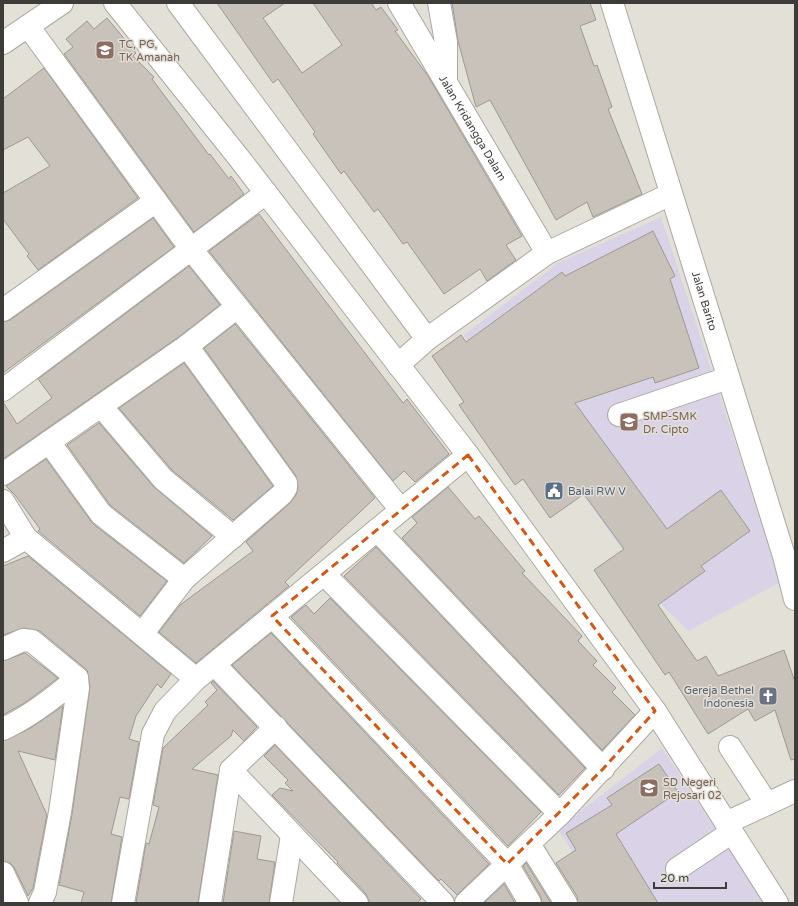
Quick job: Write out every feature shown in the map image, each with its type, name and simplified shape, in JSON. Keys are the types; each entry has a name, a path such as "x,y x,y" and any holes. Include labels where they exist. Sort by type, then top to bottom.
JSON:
{"street":[{"path":"3,43 62,3"},
{"path":"115,3 266,193 468,455 656,711 776,903"},
{"path":"178,3 427,339"},
{"name":"Jalan Kridangga Dalam","path":"399,3 547,253"},
{"path":"439,3 446,42 446,83"},
{"name":"Jalan Barito","path":"612,3 784,556 795,599"},
{"path":"28,26 191,249 401,510"},
{"path":"3,390 266,193"},
{"path":"398,365 427,339 547,253 671,194"},
{"path":"3,310 156,201"},
{"path":"3,474 188,346 237,307"},
{"path":"142,634 184,579 282,494 286,488 286,483 188,346"},
{"path":"618,414 728,378"},
{"path":"101,406 163,479 233,537"},
{"path":"49,442 102,514 184,579"},
{"path":"123,903 152,734 165,711 196,679 468,455"},
{"path":"3,501 26,538 196,679"},
{"path":"377,530 603,769"},
{"path":"3,551 26,538"},
{"path":"324,574 560,814"},
{"path":"272,616 507,864 530,903"},
{"path":"3,648 23,640 32,641 77,678 78,688 60,812 45,892 40,903"},
{"path":"214,664 443,903"},
{"path":"3,729 20,721 54,698 77,678"},
{"path":"466,903 560,814 656,711"},
{"path":"210,903 231,770 276,727"},
{"path":"730,747 767,804"},
{"path":"231,770 357,903"},
{"path":"677,869 729,827 767,804 795,791"},
{"path":"281,903 292,835"},
{"path":"529,844 566,903"},
{"path":"3,873 17,903"}],"highlighted area":[{"path":"468,455 655,711 603,769 507,864 272,616"}],"shaded area":[{"name":"SMP-SMK Dr. Cipto","path":"661,217 781,582 688,631 664,607 499,379 464,335 558,263"},
{"name":"SD Negeri Rejosari 02","path":"662,748 765,903 604,903 558,829"}],"building":[{"path":"217,3 285,3 263,18 302,73 342,45 313,3 371,3 376,10 381,7 398,30 395,31 428,76 522,236 506,245 516,260 487,281 480,269 444,294 407,242 403,244 378,209 374,212 344,171 341,174 313,134 315,132 278,79 273,83"},
{"path":"452,3 590,3 596,20 580,26 594,66 597,65 612,107 608,109 642,194 593,217 587,202 556,220 490,100 476,107 458,41"},
{"path":"107,18 136,53 133,56 154,77 152,79 209,155 210,154 229,179 231,176 244,194 194,232 64,54 73,47 66,39 87,21 94,29"},
{"path":"44,68 138,198 38,270 27,256 29,254 3,219 3,193 50,166 28,137 3,150 3,99"},
{"path":"259,214 403,403 407,399 449,454 415,482 404,471 393,481 209,251"},
{"path":"153,218 174,247 3,373 3,322 10,320"},
{"path":"653,231 675,276 670,279 699,368 655,383 653,377 575,403 667,529 721,490 750,531 701,566 705,571 658,605 697,661 706,656 718,676 784,650 795,682 795,759 791,760 775,710 755,721 748,709 708,734 669,672 665,675 594,570 624,549 584,494 550,518 523,479 515,485 459,405 464,402 432,356 461,335 466,342 562,272 565,276"},
{"path":"189,266 220,305 180,336 3,459 3,402 17,424 52,398 38,379"},
{"path":"235,324 375,498 285,582 289,586 196,663 159,632 180,605 253,551 246,542 290,503 296,495 298,488 296,476 204,348"},
{"path":"184,363 273,486 233,520 172,470 119,408"},
{"path":"99,423 154,487 212,536 184,563 110,505 67,445"},
{"path":"46,459 93,524 167,581 140,616 38,531 40,529 15,495 6,486"},
{"path":"448,487 475,519 479,516 525,571 522,573 582,636 578,641 597,661 593,665 616,688 612,692 635,715 602,750 402,538 417,523 412,517"},
{"path":"376,547 585,768 559,795 344,576"},
{"path":"28,556 171,674 161,688 157,684 136,716 129,739 139,742 129,799 120,797 111,834 122,837 111,903 81,903 84,892 59,885 72,814 90,687 87,670 40,631 24,628 3,635 3,566"},
{"path":"330,598 541,812 508,846 291,617 306,605 314,614"},
{"path":"271,633 489,864 457,895 441,879 439,881 232,665"},
{"path":"25,653 58,678 26,702 3,715 3,661"},
{"path":"213,681 257,727 244,741 233,730 231,736 192,769 218,775 198,903 136,903 146,843 149,844 159,807 153,805 163,748 208,705 205,702 217,690 211,683"},
{"path":"63,706 55,760 18,751 47,815 33,888 28,896 14,867 10,863 3,861 3,741 29,729"},
{"path":"275,745 421,899 417,903 370,903 366,894 337,863 338,862 272,795 280,788 293,791 285,783 288,780 264,756"},
{"path":"659,764 678,792 616,834 658,903 578,903 577,896 556,863 576,850 566,833 612,805 607,798"},
{"path":"234,831 261,836 257,859 275,862 269,903 223,903"},
{"path":"526,863 551,903 542,903 541,897 523,866"},
{"path":"504,884 515,903 484,903"}],"place":[{"name":"TC, PG, TK Amanah","path":"105,50"},
{"name":"SMP-SMK Dr. Cipto","path":"629,422"},
{"name":"Balai RW V","path":"554,491"},
{"name":"Gereja Bethel Indonesia","path":"768,696"},
{"name":"SD Negeri Rejosari 02","path":"649,788"}]}
